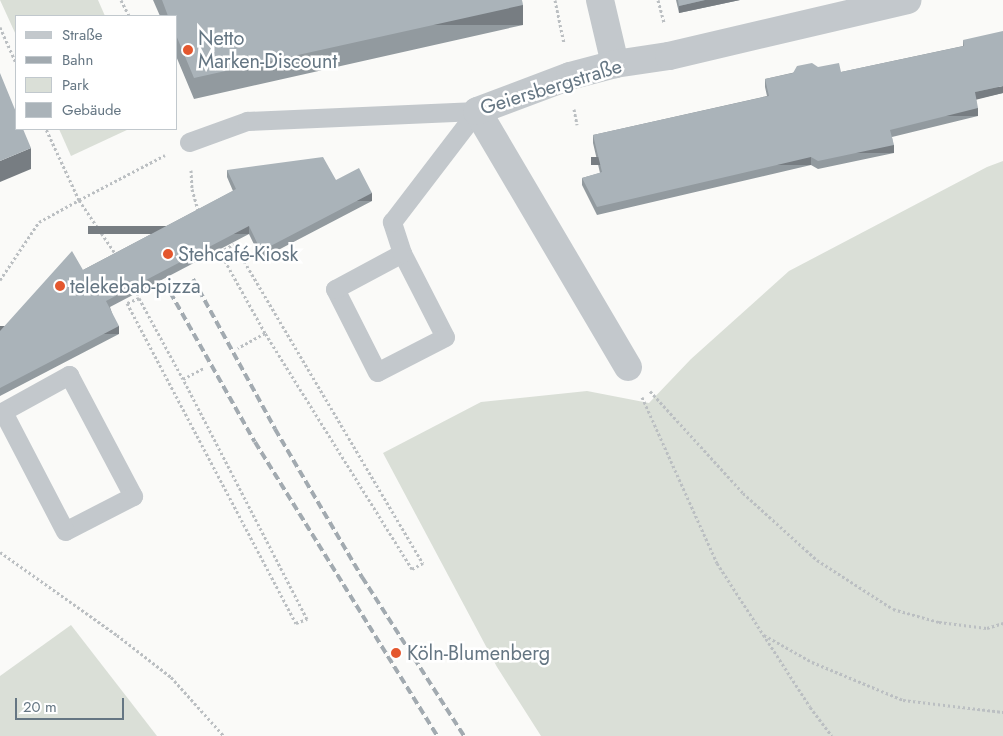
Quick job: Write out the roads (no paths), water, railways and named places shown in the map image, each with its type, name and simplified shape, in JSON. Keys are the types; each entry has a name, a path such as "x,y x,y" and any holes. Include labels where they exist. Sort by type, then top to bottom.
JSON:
{"street":[{"path":"600,0 615,64"},
{"name":"Geiersbergstraße","path":"477,111 570,76 615,64 669,56 908,0"},
{"path":"477,111 628,367"}],"lane":[{"name":"Geiersbergstraße","path":"189,142 247,121 477,111"},
{"path":"402,253 335,289 377,372 445,337 402,253 392,222 477,111"},
{"path":"69,375 134,496 65,531 1,412 69,375"}],"railway":[{"path":"193,279 275,429 362,577 464,736"},
{"path":"170,292 255,442 437,736"}],"place":[{"name":"Netto Marken-Discount","path":"188,50"},
{"name":"Stehcafé-Kiosk","path":"168,254"},
{"name":"telekebab-pizza","path":"60,286"},
{"name":"Köln-Blumenberg","path":"396,653"}]}
